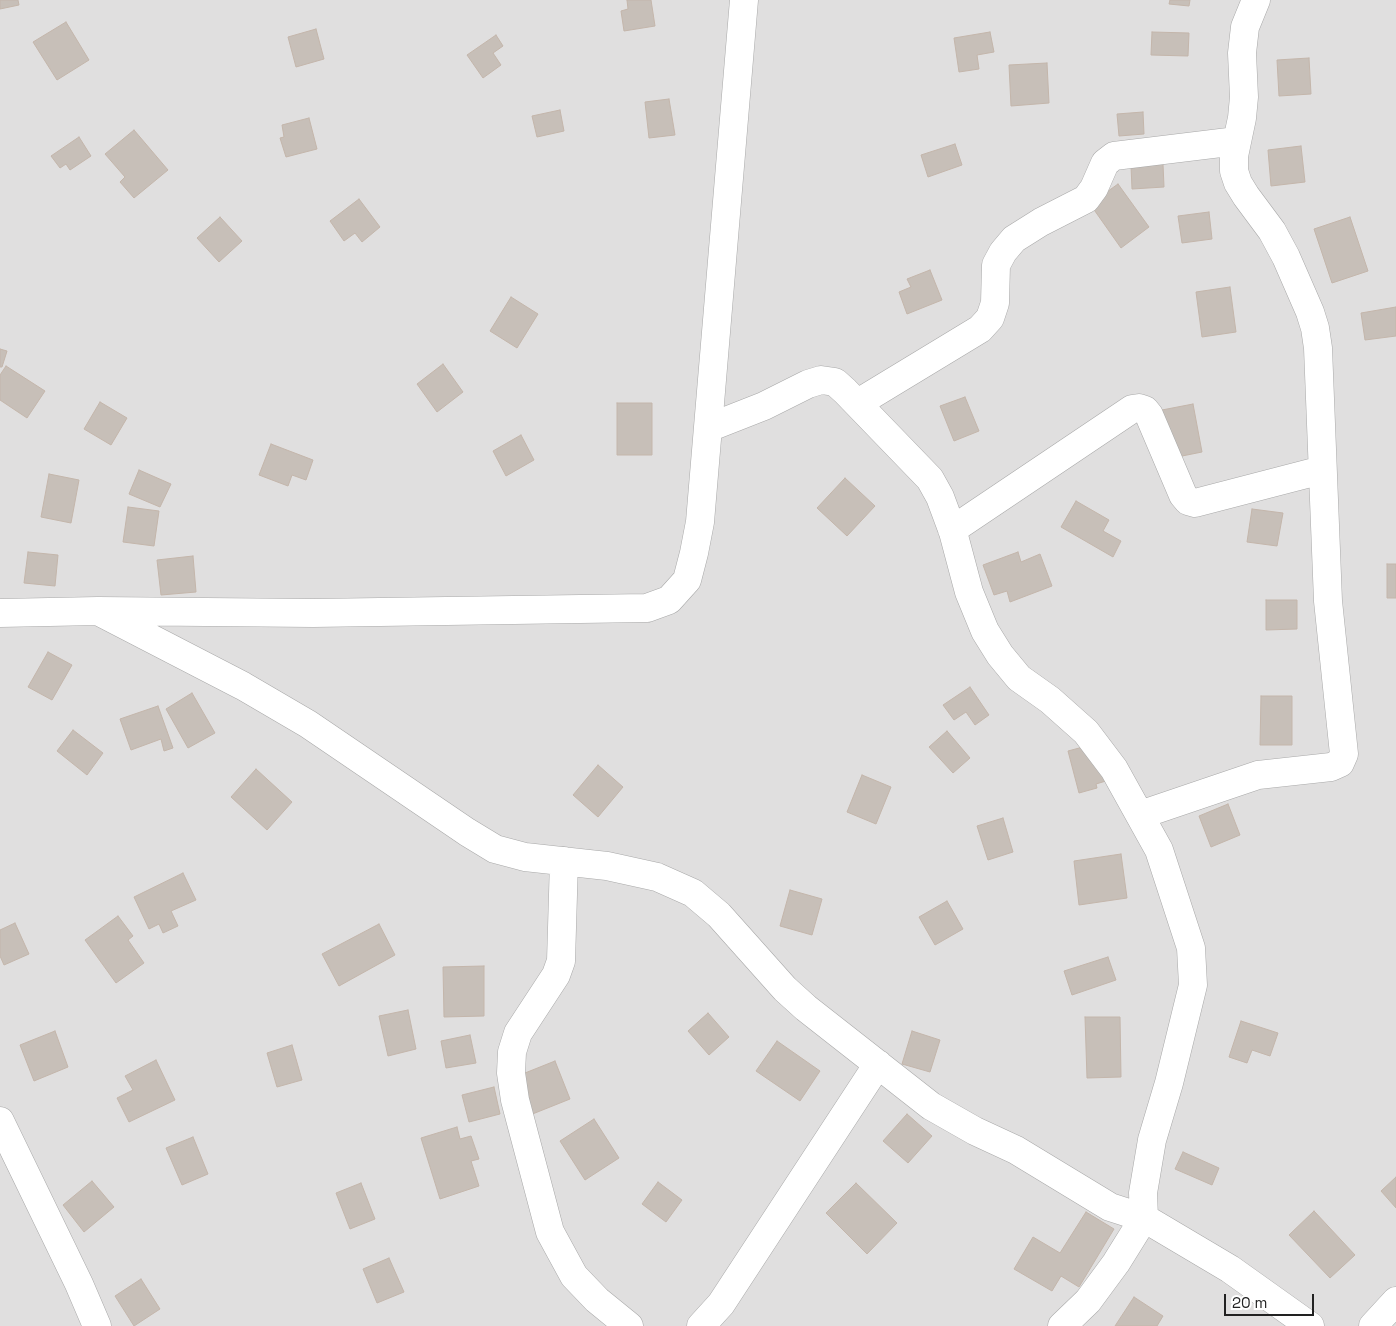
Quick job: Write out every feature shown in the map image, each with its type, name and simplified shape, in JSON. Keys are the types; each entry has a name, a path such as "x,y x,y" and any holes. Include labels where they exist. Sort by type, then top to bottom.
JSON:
{"street":[{"path":"0,613 98,611 313,613 647,608 669,600 687,580 700,522 744,0"},
{"path":"1140,815 1258,775 1331,768 1340,763 1344,754 1328,601 1318,348 1315,328 1310,312 1279,243 1238,183 1234,171 1234,156 1243,104 1242,53 1245,27 1256,0"},
{"path":"858,403 980,330 990,318 994,303 996,265 1003,252 1014,239 1041,222 1086,199 1094,188 1105,163 1114,156 1237,141"},
{"path":"708,428 764,406 808,384 821,380 834,382 846,390 930,479 940,496 952,530 969,592 984,631 1000,655 1019,678 1050,700 1086,732 1114,769 1160,850 1191,948 1193,985 1169,1083 1152,1140 1143,1193 1144,1218 1116,1263 1088,1301 1062,1326"},
{"path":"952,530 1132,409 1139,408 1145,410 1149,415 1183,495 1195,503 1322,470"},
{"path":"98,611 243,686 308,724 495,849 525,856 607,866 657,877 693,893 719,915 786,989 931,1106 975,1131 1016,1150 1110,1206 1144,1218 1230,1269 1307,1325"},
{"path":"564,861 560,961 556,975 518,1033 512,1052 511,1073 515,1100 550,1232 574,1276 597,1300 629,1326"},
{"path":"701,1326 722,1304 878,1064"},
{"path":"0,1121 79,1284 97,1326"},
{"path":"1373,1326 1396,1301"}],"shaded area":[{"path":"0,0 1396,0 1396,1326 0,1326"}],"building":[{"path":"0,0 18,0 19,5 0,9"},
{"path":"627,0 651,0 655,26 624,31 621,11 628,9"},
{"path":"1170,0 1190,0 1189,6 1169,4"},
{"path":"66,22 89,60 57,80 33,42"},
{"path":"316,29 324,59 296,67 288,37"},
{"path":"990,32 994,52 977,55 979,69 959,72 954,38"},
{"path":"1152,32 1189,33 1188,56 1151,55"},
{"path":"496,35 503,46 493,53 501,65 483,78 467,55"},
{"path":"1309,58 1311,94 1279,96 1277,60"},
{"path":"1047,63 1049,103 1011,106 1009,65"},
{"path":"669,99 675,135 649,138 645,102"},
{"path":"560,110 564,131 537,137 532,116"},
{"path":"1143,112 1144,134 1119,136 1117,114"},
{"path":"309,118 317,149 286,157 280,138 284,137 282,125"},
{"path":"134,130 168,170 134,198 120,182 125,177 105,154"},
{"path":"79,137 91,156 70,170 66,164 60,168 51,156"},
{"path":"955,144 962,165 928,177 921,155"},
{"path":"1301,146 1305,182 1271,186 1268,150"},
{"path":"1163,164 1164,187 1132,189 1131,166"},
{"path":"1118,184 1149,227 1121,248 1090,204"},
{"path":"359,199 380,227 362,242 355,233 344,241 330,221"},
{"path":"1209,212 1212,239 1182,243 1178,216"},
{"path":"220,217 242,241 219,262 197,238"},
{"path":"1350,217 1368,271 1332,283 1314,229"},
{"path":"930,270 942,300 907,314 899,292 911,287 907,279"},
{"path":"1230,287 1236,332 1202,337 1196,292"},
{"path":"511,297 538,314 517,348 490,331"},
{"path":"1396,307 1396,336 1365,340 1361,313"},
{"path":"0,349 7,351 2,367 0,367"},
{"path":"443,364 463,392 437,412 417,384"},
{"path":"6,366 45,391 27,418 0,400 0,375"},
{"path":"965,397 979,431 954,441 940,406"},
{"path":"100,402 127,418 111,445 84,429"},
{"path":"617,403 652,403 652,455 617,455"},
{"path":"1193,404 1202,452 1172,458 1162,410"},
{"path":"521,435 534,460 506,476 493,451"},
{"path":"271,444 313,460 306,480 292,475 288,486 259,475"},
{"path":"139,470 171,484 160,507 129,494"},
{"path":"49,474 79,480 71,523 41,517"},
{"path":"845,478 875,506 847,536 817,508"},
{"path":"1076,501 1109,520 1103,531 1121,541 1113,557 1061,527"},
{"path":"128,507 159,511 154,546 123,542"},
{"path":"1252,509 1283,513 1277,546 1247,542"},
{"path":"28,552 58,555 55,586 24,583"},
{"path":"1018,552 1021,562 1040,554 1052,586 1010,602 1007,591 994,595 983,565"},
{"path":"193,556 196,592 161,595 157,560"},
{"path":"1387,564 1396,564 1396,598 1387,598"},
{"path":"1266,600 1297,600 1297,629 1266,630"},
{"path":"48,652 72,665 52,700 28,687"},
{"path":"970,687 989,715 975,725 966,712 954,720 943,705"},
{"path":"192,693 215,733 188,748 166,709"},
{"path":"1261,696 1292,696 1292,745 1260,745"},
{"path":"158,706 173,748 164,751 161,739 131,750 120,719"},
{"path":"73,730 103,753 87,775 57,751"},
{"path":"947,731 970,758 953,773 929,747"},
{"path":"1109,740 1119,777 1096,784 1097,788 1079,793 1068,751"},
{"path":"598,765 623,787 598,817 573,795"},
{"path":"256,769 292,802 267,830 231,797"},
{"path":"862,775 891,787 876,824 847,812"},
{"path":"1228,804 1240,835 1211,847 1199,816"},
{"path":"1003,818 1013,852 988,860 977,826"},
{"path":"1121,854 1127,898 1079,905 1074,861"},
{"path":"183,873 196,900 171,911 178,926 163,933 159,924 149,929 134,897"},
{"path":"790,890 822,899 812,935 780,926"},
{"path":"947,901 963,929 935,945 919,917"},
{"path":"118,916 133,936 128,940 144,963 116,983 85,940"},
{"path":"15,923 29,954 4,965 0,956 0,930"},
{"path":"379,924 395,955 339,986 322,954"},
{"path":"1108,957 1116,980 1072,995 1064,971"},
{"path":"484,966 484,1016 444,1017 443,967"},
{"path":"408,1010 416,1049 388,1056 379,1016"},
{"path":"708,1013 729,1037 709,1055 688,1031"},
{"path":"1085,1017 1120,1017 1121,1077 1087,1078"},
{"path":"1241,1021 1278,1033 1270,1056 1252,1050 1247,1063 1229,1057"},
{"path":"55,1031 68,1067 34,1081 20,1045"},
{"path":"912,1031 940,1040 930,1072 902,1064"},
{"path":"470,1035 476,1063 446,1068 441,1041"},
{"path":"777,1041 820,1071 800,1101 756,1071"},
{"path":"292,1045 302,1080 277,1087 267,1053"},
{"path":"156,1060 175,1100 129,1122 117,1098 133,1090 125,1076"},
{"path":"555,1061 570,1099 530,1115 515,1077"},
{"path":"494,1087 500,1114 469,1122 462,1095"},
{"path":"907,1114 932,1136 908,1163 883,1141"},
{"path":"594,1119 619,1158 585,1180 560,1141"},
{"path":"457,1127 460,1139 471,1136 479,1159 471,1161 479,1186 440,1199 421,1138"},
{"path":"193,1137 208,1174 182,1185 166,1148"},
{"path":"1183,1152 1219,1168 1212,1185 1175,1169"},
{"path":"1396,1177 1396,1208 1381,1191"},
{"path":"92,1181 114,1207 84,1232 63,1205"},
{"path":"658,1182 682,1200 666,1222 642,1204"},
{"path":"361,1183 375,1219 350,1229 336,1193"},
{"path":"856,1183 897,1223 867,1254 826,1213"},
{"path":"1314,1211 1355,1255 1330,1278 1289,1235"},
{"path":"1086,1212 1114,1229 1079,1287 1061,1276 1052,1291 1014,1269 1033,1237 1060,1253"},
{"path":"389,1258 404,1292 377,1303 363,1269"},
{"path":"141,1279 160,1309 134,1326 115,1296"},
{"path":"1134,1297 1163,1316 1157,1326 1115,1326"}]}
